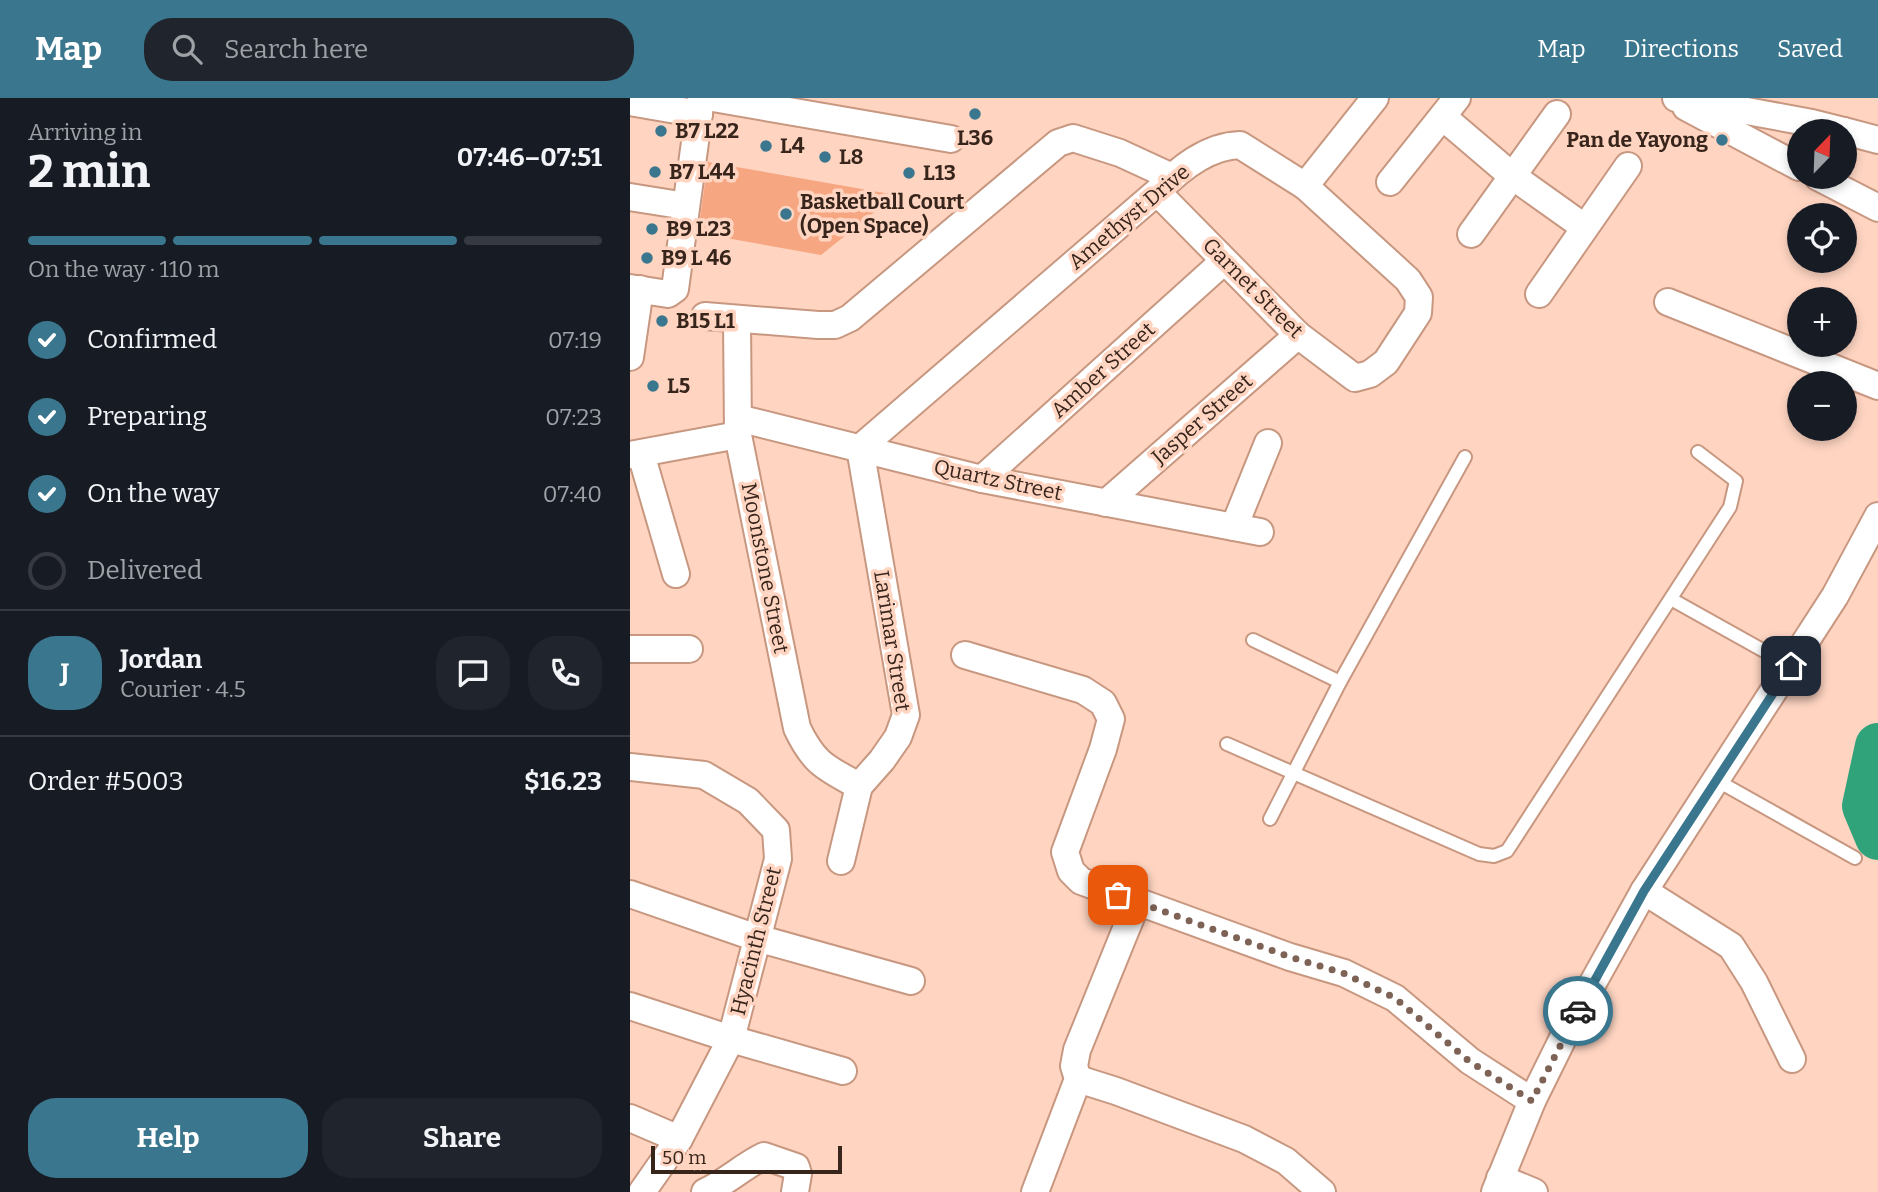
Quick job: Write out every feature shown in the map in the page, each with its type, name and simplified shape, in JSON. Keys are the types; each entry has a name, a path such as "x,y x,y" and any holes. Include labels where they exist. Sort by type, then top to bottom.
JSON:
{"street":[{"path":"1305,186 1375,98"},
{"path":"1668,98 1787,161"},
{"path":"1676,98 1790,119"},
{"path":"630,102 704,103 951,139"},
{"path":"630,357 635,288 668,293 675,289 704,103"},
{"path":"1390,182 1450,108 1511,175 1584,227"},
{"path":"1471,234 1557,114"},
{"path":"1857,135 1878,141"},
{"path":"705,316 818,325 835,325 850,318 1058,143 1073,138 1121,153 1164,184"},
{"name":"Amethyst Drive","path":"860,448 1164,184 1215,149 1240,145 1305,186 1408,281 1419,297 1418,313 1386,362 1370,374 1355,378"},
{"path":"1539,294 1628,166"},
{"name":"Garnet Street","path":"1164,184 1224,261 1298,335 1355,378"},
{"path":"1841,189 1878,208"},
{"path":"630,197 686,206"},
{"name":"Amber Street","path":"982,479 1224,261"},
{"path":"1668,302 1878,386"},
{"name":"Moonstone Street","path":"737,319 738,426 797,728 806,747 821,766 859,786"},
{"name":"Jasper Street","path":"1106,503 1298,335"},
{"path":"676,574 636,454 738,426"},
{"name":"Quartz Street","path":"738,426 860,448 982,479 1260,532"},
{"path":"1234,527 1268,443"},
{"name":"Larimar Street","path":"841,861 859,786 898,737 906,715 860,448"},
{"path":"1534,1192 1497,1185 1532,1101 1570,1024 1644,891 1835,596 1878,516"},
{"path":"630,649 689,649"},
{"path":"965,655 1083,690 1104,703 1111,719 1103,749 1065,852 1071,870 1081,881 1290,957 1343,973 1395,998 1469,1061 1532,1101"},
{"name":"Hyacinth Street","path":"630,767 704,775 748,800 776,830 778,859 731,1039 680,1139 642,1192"},
{"path":"1644,891 1731,946 1754,982 1793,1059"},
{"path":"630,894 757,938 911,981"},
{"path":"1035,1192 1078,1079 1074,1066 1077,1051 1137,902"},
{"path":"630,1006 843,1071"},
{"path":"1078,1079 1244,1139 1286,1161 1322,1192"},
{"path":"630,1118 680,1139"},
{"path":"705,1192 724,1184 764,1156 793,1165 797,1183"}],"lane":[{"path":"1227,744 1479,854 1494,856 1507,852 1725,518 1735,492 1736,481 1699,452"},
{"path":"1270,819 1340,682 1465,457"},
{"path":"1671,599 1791,666"},
{"path":"1253,640 1340,682"},
{"path":"1716,780 1855,858"}],"shaded area":[{"name":"Basketball Court (Open Space)","path":"708,162 896,195 821,255 698,233"}],"waterway":[{"path":"1878,746 1865,806 1878,837"}],"way so far":[{"path":"1118,895 1290,957 1343,973 1395,998 1469,1061 1532,1101 1578,1011"}],"place":[{"name":"L36","path":"975,114"},
{"name":"B7 L22","path":"661,131"},
{"name":"Pan de Yayong","path":"1722,140"},
{"name":"L4","path":"766,146"},
{"name":"L8","path":"825,157"},
{"name":"B7 L44","path":"655,172"},
{"name":"L13","path":"909,173"},
{"name":"Basketball Court (Open Space)","path":"786,214"},
{"name":"B9 L23","path":"652,229"},
{"name":"B9 L 46","path":"647,258"},
{"name":"B15 L1","path":"662,321"},
{"name":"L5","path":"653,386"}],"route":[{"path":"1578,1011 1644,891 1791,666"}]}
